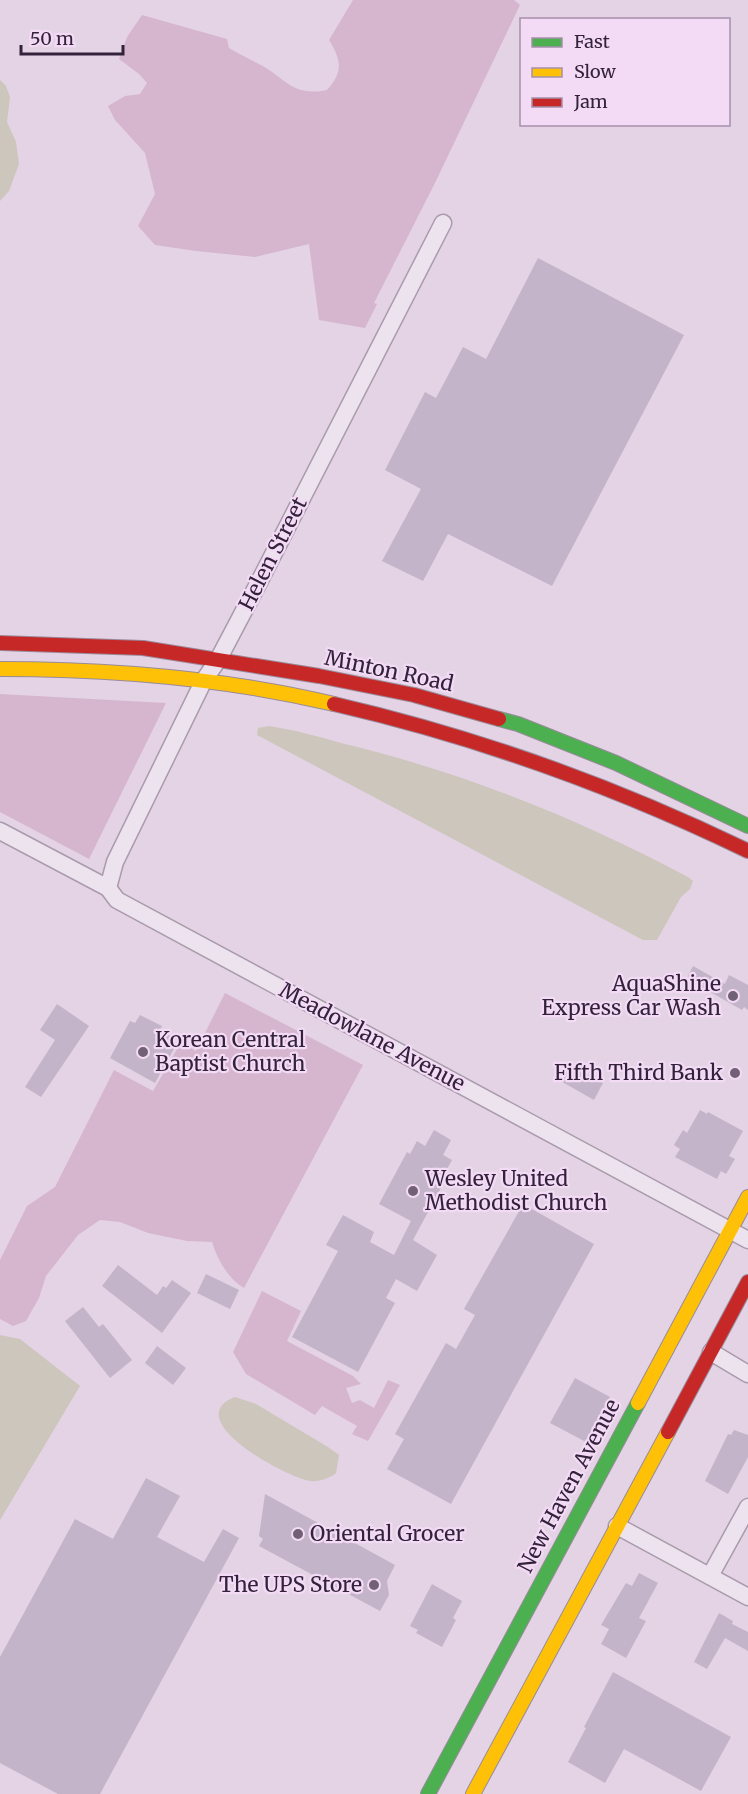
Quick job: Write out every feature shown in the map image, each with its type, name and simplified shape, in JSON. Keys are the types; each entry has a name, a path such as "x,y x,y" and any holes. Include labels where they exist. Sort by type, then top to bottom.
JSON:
{"main road":[{"name":"Minton Road","path":"0,643 143,648 319,676 414,695 518,724 616,763 748,826"},
{"name":"Minton Road","path":"0,669 110,671 204,680 327,702 483,744 563,771 682,819 748,851"},
{"name":"New Haven Avenue","path":"428,1794 748,1197"},
{"path":"476,1789 593,1571 613,1520 711,1352 748,1282"},
{"path":"606,1487 610,1454"},
{"path":"583,1506 592,1520"},
{"path":"593,1571 595,1535"},
{"path":"469,1742 475,1706"},
{"path":"451,1752 457,1767"},
{"path":"471,1761 476,1789"}],"street":[{"name":"Helen Street","path":"108,888 115,862 204,680 218,660 443,223"},
{"name":"Meadowlane Avenue","path":"0,831 108,888 117,900 748,1240"},
{"path":"711,1352 748,1374"},
{"path":"711,1576 748,1508"},
{"path":"613,1520 748,1597"}],"shaded area":[{"path":"353,0 514,0 520,5 435,183 374,303 377,304 365,328 319,320 309,244 255,257 155,245 138,226 155,194 145,153 115,120 108,106 125,96 140,94 147,83 119,59 127,37 142,15 227,39 229,48 268,69 297,89 327,90 336,78 339,66 329,40"},
{"path":"0,80 6,86 10,97 7,122 16,142 19,164 9,191 0,201"},
{"path":"0,694 166,703 89,859 0,812"},
{"path":"269,726 390,756 521,800 605,836 688,877 693,881 690,889 681,897 657,940 643,940 257,735 258,728"},
{"path":"225,993 363,1065 244,1288 224,1268 212,1242 187,1241 148,1233 120,1222 100,1220 78,1235 46,1276 39,1298 26,1321 13,1326 0,1319 0,1260 27,1206 55,1187 114,1070 153,1091 181,1042 196,1051"},
{"path":"262,1291 301,1311 287,1341 353,1376 361,1384 346,1388 352,1403 360,1400 374,1408 388,1380 400,1385 368,1441 352,1434 357,1426 322,1406 315,1415 246,1374 233,1352"},
{"path":"0,1335 20,1339 80,1386 0,1520"},
{"path":"235,1397 256,1404 339,1455 336,1473 324,1479 310,1481 281,1470 242,1446 219,1419 221,1407"}],"building":[{"path":"538,258 684,335 552,586 448,534 423,581 382,561 421,489 385,470 425,392 436,398 463,347 486,359"},
{"name":"AquaShine Express Car Wash","path":"693,966 725,984 729,975 748,985 748,1010 744,1007 742,1010 698,985 699,983 688,976"},
{"path":"57,1004 89,1026 41,1097 25,1087 55,1040 40,1030"},
{"name":"Korean Central Baptist Church","path":"140,1015 162,1026 160,1030 172,1037 170,1042 176,1045 155,1083 110,1058 130,1021 135,1023"},
{"path":"566,1062 603,1083 594,1100 557,1079"},
{"path":"700,1110 743,1131 729,1156 735,1159 726,1174 721,1171 717,1179 675,1157 680,1149 674,1145 683,1130 687,1133"},
{"path":"434,1130 451,1140 443,1155 452,1160 446,1171 449,1173 413,1240 437,1255 417,1291 396,1279 386,1298 395,1303 358,1372 292,1337 338,1251 326,1245 343,1215 374,1232 370,1242 394,1255 411,1221 379,1204 407,1152 410,1154 417,1141 425,1146"},
{"path":"523,1204 594,1244 451,1504 387,1469 404,1439 395,1434 446,1343 456,1349 475,1315 464,1309"},
{"path":"118,1265 157,1295 163,1286 166,1288 172,1280 191,1293 162,1333 102,1286"},
{"path":"206,1274 239,1290 230,1309 197,1293"},
{"path":"83,1307 99,1327 103,1324 132,1360 110,1378 65,1321"},
{"path":"157,1346 186,1368 173,1385 145,1363"},
{"path":"575,1378 610,1397 586,1442 550,1423"},
{"path":"734,1430 748,1435 748,1457 728,1494 705,1481 728,1434 731,1435"},
{"path":"146,1478 180,1496 157,1537 204,1562 223,1529 239,1538 100,1794 58,1794 0,1763 0,1657 75,1519 113,1539"},
{"path":"265,1494 395,1565 387,1581 389,1595 380,1611 259,1546 263,1539 259,1536"},
{"path":"639,1573 658,1583 639,1618 646,1621 626,1658 601,1644 609,1629 601,1625 626,1583 632,1586"},
{"path":"432,1584 462,1601 453,1618 456,1620 442,1647 416,1633 418,1630 410,1626"},
{"path":"719,1613 733,1621 732,1624 748,1632 748,1651 725,1638 707,1669 694,1662"},
{"path":"613,1672 731,1737 701,1791 624,1749 605,1783 568,1762"}],"traffic: fast":[{"path":"499,719 518,724 616,763 748,826"},
{"path":"428,1794 638,1403"}],"traffic: slow":[{"path":"0,669 42,669 168,677 251,688 334,704"},
{"path":"638,1403 748,1197"},
{"path":"473,1794 668,1432"}],"traffic: jam":[{"path":"0,643 143,648 319,676 414,695 499,719"},
{"path":"334,704 440,732 545,766 648,806 748,851"},
{"path":"668,1432 748,1282"}],"place":[{"name":"AquaShine Express Car Wash","path":"733,996"},
{"name":"Korean Central Baptist Church","path":"143,1052"},
{"name":"Fifth Third Bank","path":"735,1073"},
{"name":"Wesley United Methodist Church","path":"413,1191"},
{"name":"Oriental Grocer","path":"298,1534"},
{"name":"The UPS Store","path":"374,1585"}]}
